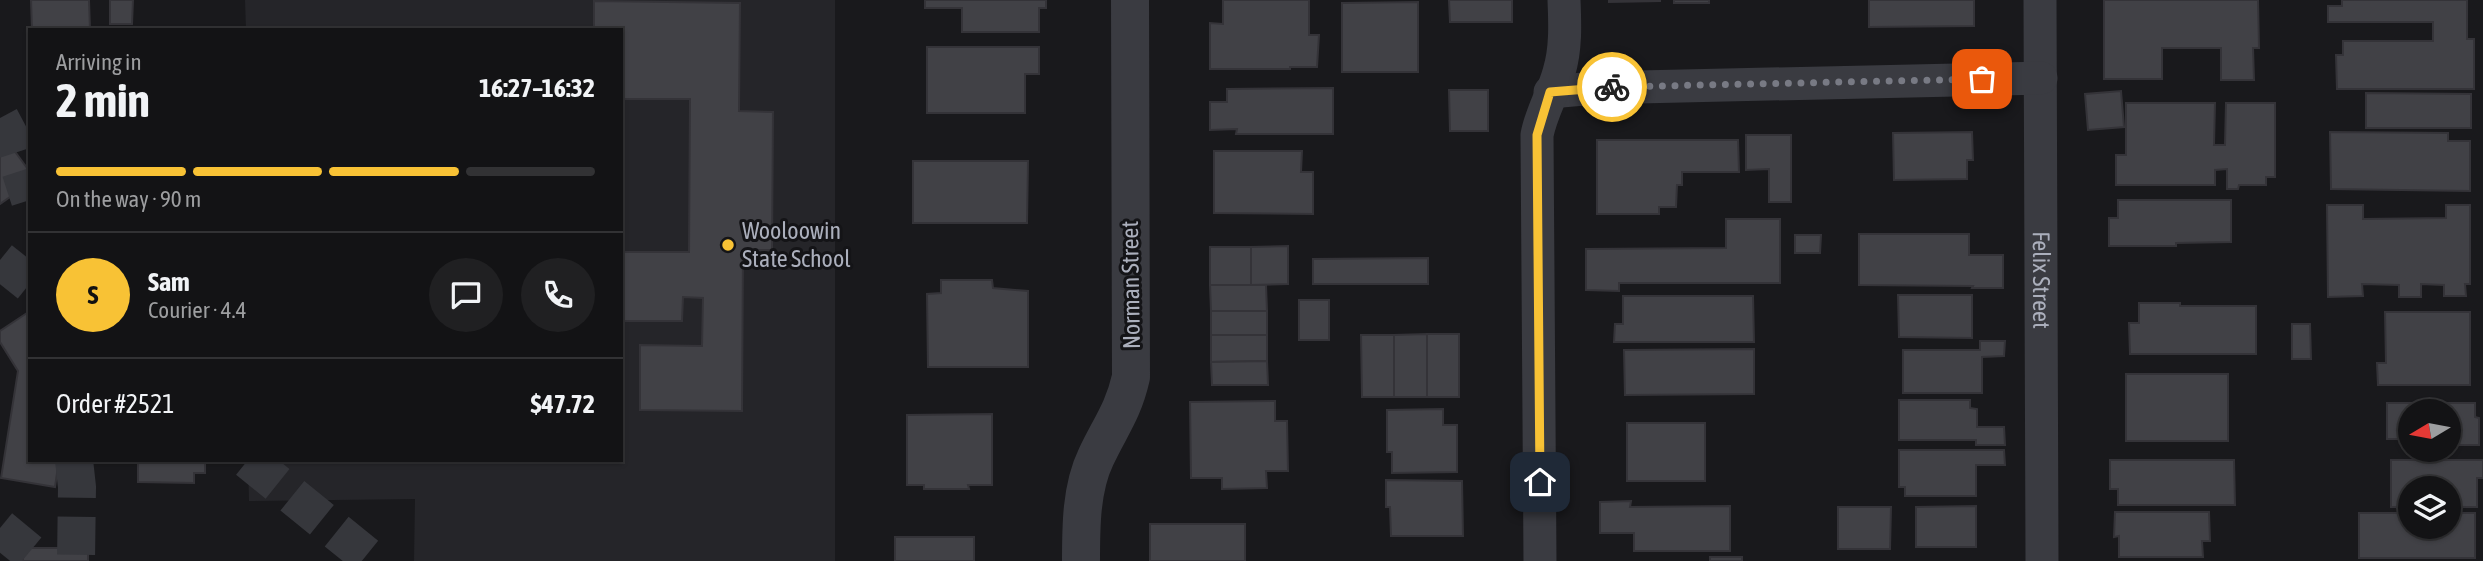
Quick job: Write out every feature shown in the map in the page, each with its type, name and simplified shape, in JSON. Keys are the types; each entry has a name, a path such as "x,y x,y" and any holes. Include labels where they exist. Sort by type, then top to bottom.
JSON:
{"street":[{"name":"Norman Street","path":"1081,561 1084,507 1089,477 1096,458 1121,413 1131,377 1130,0"},
{"path":"1540,561 1537,135 1561,64 1565,32 1564,0"},
{"name":"Felix Street","path":"2040,0 2042,561"},
{"path":"1550,92 1595,88 2041,78"}],"shaded area":[{"name":"Wooloowin State School","path":"245,0 835,0 835,561 414,561 415,499 249,501 248,462 623,462 623,28 246,28"}],"building":[{"path":"31,0 89,0 90,28 32,28"},
{"path":"110,0 133,0 132,24 110,24"},
{"path":"925,0 1046,0 1046,8 1039,8 1039,32 962,32 962,8 925,8"},
{"path":"1223,0 1309,0 1309,35 1319,35 1317,67 1210,69 1210,23 1223,24"},
{"path":"1449,0 1512,0 1512,22 1450,22"},
{"path":"1660,0 1660,1 1609,2"},
{"path":"1674,0 1709,0 1709,3 1674,3"},
{"path":"1869,0 1974,0 1974,26 1869,27"},
{"path":"2104,0 2258,0 2259,48 2253,48 2254,80 2221,80 2221,48 2162,48 2162,79 2104,79"},
{"path":"2342,0 2467,0 2467,39 2474,39 2474,89 2337,89 2336,55 2343,55 2343,41 2433,41 2433,22 2328,22 2328,6 2342,6"},
{"path":"594,1 740,3 739,111 773,112 772,250 743,250 742,411 640,410 640,345 702,346 703,298 683,297 682,321 623,321 623,252 689,252 690,99 623,99 623,28 594,28"},
{"path":"1418,2 1418,72 1342,72 1342,3"},
{"path":"927,47 1039,47 1039,74 1025,74 1025,113 927,113"},
{"path":"1333,88 1333,134 1236,134 1237,129 1210,130 1210,102 1227,102 1227,89"},
{"path":"1449,90 1488,90 1488,131 1450,131"},
{"path":"2121,91 2124,127 2088,130 2085,94"},
{"path":"2366,93 2471,94 2471,128 2366,128"},
{"path":"2126,103 2215,103 2214,145 2225,145 2226,103 2275,103 2275,177 2266,177 2266,185 2239,185 2238,189 2227,189 2227,169 2215,170 2215,185 2116,185 2116,155 2126,155"},
{"path":"0,131 28,169 28,184 0,204"},
{"path":"1972,132 1973,160 1967,160 1967,179 1894,180 1893,133"},
{"path":"2330,132 2448,133 2448,141 2470,141 2470,191 2331,189"},
{"path":"1746,135 1791,135 1791,202 1769,202 1769,169 1746,170"},
{"path":"1597,140 1738,140 1739,172 1682,172 1682,185 1677,185 1676,207 1659,207 1659,214 1597,214"},
{"path":"1214,151 1302,151 1301,172 1313,172 1313,214 1214,213"},
{"path":"913,161 1028,161 1027,223 913,223"},
{"path":"2118,200 2231,200 2231,242 2176,243 2176,246 2109,246 2109,218 2118,218"},
{"path":"2327,205 2363,205 2363,219 2446,218 2446,205 2470,205 2470,284 2465,284 2466,296 2444,296 2444,285 2421,284 2421,297 2399,297 2399,285 2362,284 2363,296 2328,297"},
{"path":"1726,219 1780,219 1780,283 1619,283 1619,291 1586,290 1586,249 1726,248"},
{"path":"1859,234 1969,234 1969,255 2003,255 2003,288 1859,285"},
{"path":"1795,235 1821,235 1820,253 1795,253"},
{"path":"1288,246 1288,284 1251,285 1251,247"},
{"path":"1210,247 1251,247 1251,285 1210,285"},
{"path":"1428,258 1428,284 1313,284 1313,259"},
{"path":"941,280 992,280 993,288 1028,291 1028,367 928,367 927,294 941,293"},
{"path":"1210,285 1266,285 1267,311 1211,311"},
{"path":"1898,295 1972,295 1972,338 1899,337"},
{"path":"1623,296 1753,296 1754,342 1614,342 1615,324 1623,324"},
{"path":"1299,300 1329,300 1329,340 1299,340"},
{"path":"2139,303 2256,306 2256,354 2130,354 2129,323 2139,323"},
{"path":"1211,311 1267,311 1267,335 1211,335"},
{"path":"28,312 28,462 59,462 55,487 1,478 18,371 0,342 0,331"},
{"path":"2385,312 2470,312 2470,385 2378,385 2377,363 2386,363"},
{"path":"2292,324 2310,324 2311,359 2292,359"},
{"path":"1427,334 1427,397 1394,397 1394,335"},
{"path":"1427,334 1459,334 1459,397 1427,397"},
{"path":"1211,335 1267,335 1267,361 1211,362"},
{"path":"1361,335 1394,335 1394,397 1362,397"},
{"path":"1980,341 2005,341 2004,356 1982,357 1982,393 1903,393 1903,350 1980,350"},
{"path":"1754,349 1754,394 1625,395 1624,350"},
{"path":"1267,361 1268,385 1212,385 1211,362"},
{"path":"2126,374 2228,374 2228,441 2126,441"},
{"path":"1899,400 1970,400 1970,408 1977,409 1977,427 2004,427 2005,445 1976,445 1976,440 1899,440"},
{"path":"1275,401 1275,421 1287,421 1288,471 1266,471 1267,488 1222,489 1222,478 1191,478 1190,402"},
{"path":"2387,403 2398,403 2398,439 2387,439"},
{"path":"2461,403 2475,403 2475,417 2479,418 2479,445 2461,445"},
{"path":"1443,409 1443,425 1457,425 1457,472 1392,473 1392,452 1387,452 1387,410"},
{"path":"992,414 992,485 968,485 969,489 924,489 924,485 907,485 907,415"},
{"path":"1627,423 1705,423 1705,481 1627,481"},
{"path":"1899,450 2004,450 2005,465 1976,465 1976,496 1905,496 1905,487 1899,487"},
{"path":"2110,460 2234,460 2235,505 2118,505 2118,489 2110,489"},
{"path":"2391,460 2483,460 2483,478 2477,478 2477,507 2461,507 2461,476 2398,476 2398,507 2391,507"},
{"path":"205,462 205,473 194,473 194,483 138,482 138,463 131,463"},
{"path":"1386,480 1462,481 1463,536 1391,536 1390,507 1386,507"},
{"path":"1631,501 1630,507 1730,506 1730,551 1634,551 1634,533 1600,533 1600,502"},
{"path":"1976,506 1976,547 1916,547 1916,507"},
{"path":"1838,507 1891,507 1890,549 1838,549"},
{"path":"2115,512 2209,512 2210,541 2202,541 2203,557 2119,557 2119,536 2114,537"},
{"path":"2359,513 2398,513 2398,539 2461,539 2461,513 2475,513 2475,558 2359,558"},
{"path":"1150,524 1245,524 1245,561 1150,561"},
{"path":"895,537 974,537 974,561 895,561"},
{"path":"23,548 88,548 88,561 23,561"},
{"path":"1710,557 1742,557 1742,561 1710,561"}],"tunnel":[{"path":"0,118 9,135 28,194"},
{"path":"0,260 28,282"},
{"path":"74,462 77,487 76,561"},
{"path":"250,462 373,561"},
{"path":"0,528 40,561"}],"way so far":[{"path":"1612,87 1982,79"}],"place":[{"name":"Wooloowin State School","path":"728,245"}],"route":[{"path":"1540,482 1537,135 1550,92 1612,87"}]}
